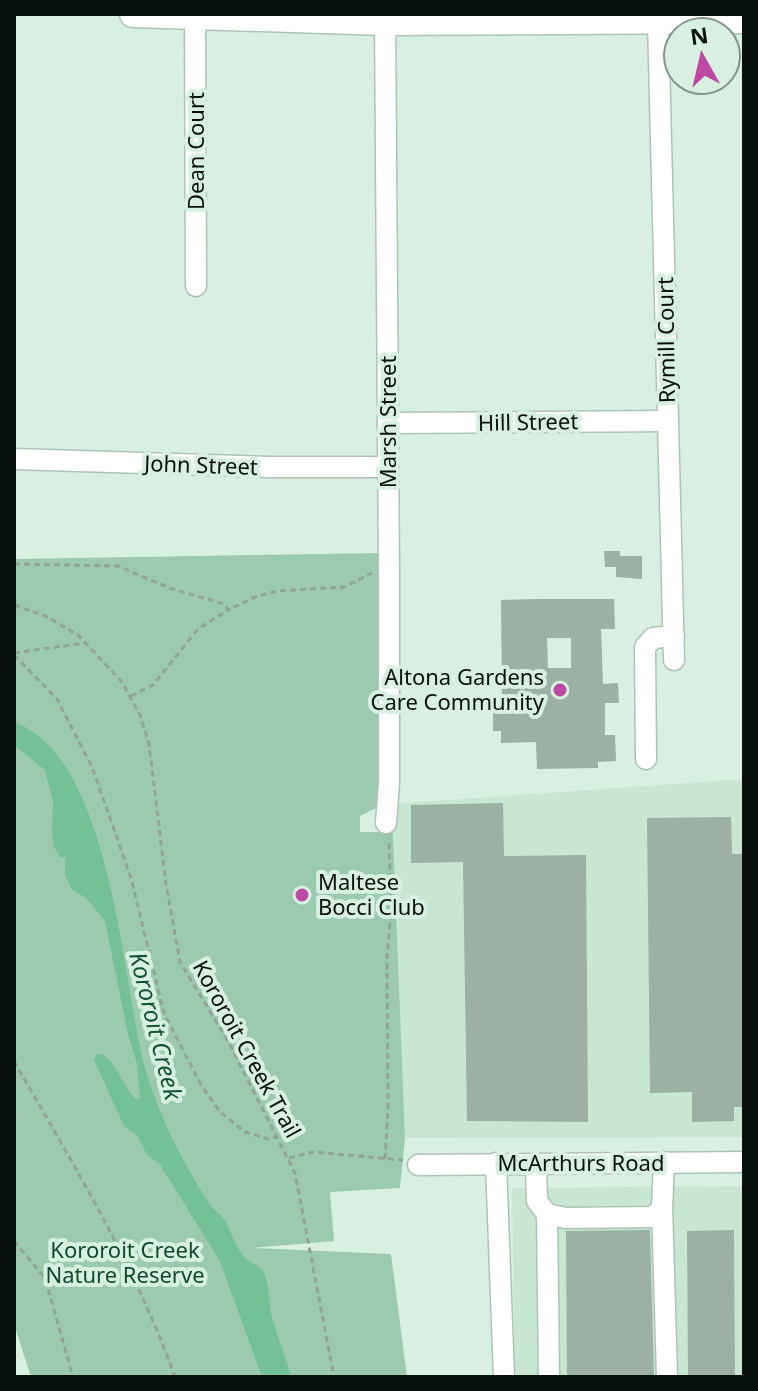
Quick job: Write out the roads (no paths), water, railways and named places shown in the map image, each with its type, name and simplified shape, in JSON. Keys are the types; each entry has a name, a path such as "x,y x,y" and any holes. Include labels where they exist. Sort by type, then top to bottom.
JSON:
{"main road":[{"path":"133,14 744,20"}],"street":[{"name":"Dean Court","path":"195,16 196,286"},
{"name":"Marsh Street","path":"386,18 389,572 389,783 386,823"},
{"name":"Rymill Court","path":"658,20 674,660"},
{"name":"Hill Street","path":"388,423 667,421"},
{"name":"John Street","path":"14,459 269,467 388,467"},
{"path":"646,759 645,647 653,638 674,636"},
{"path":"664,1162 662,1205 667,1377"},
{"name":"McArthurs Road","path":"418,1165 744,1162"},
{"path":"496,1163 504,1377"},
{"path":"536,1163 537,1201 547,1214 549,1377"},
{"path":"547,1214 566,1218 653,1217 662,1205"}],"place":[{"name":"Altona Gardens Care Community","path":"560,690"},
{"name":"Maltese Bocci Club","path":"302,895"}],"water label":[{"name":"Kororoit Creek","path":"155,1026"}],"park label":[{"name":"Kororoit Creek Nature Reserve","path":"125,1262"}]}
